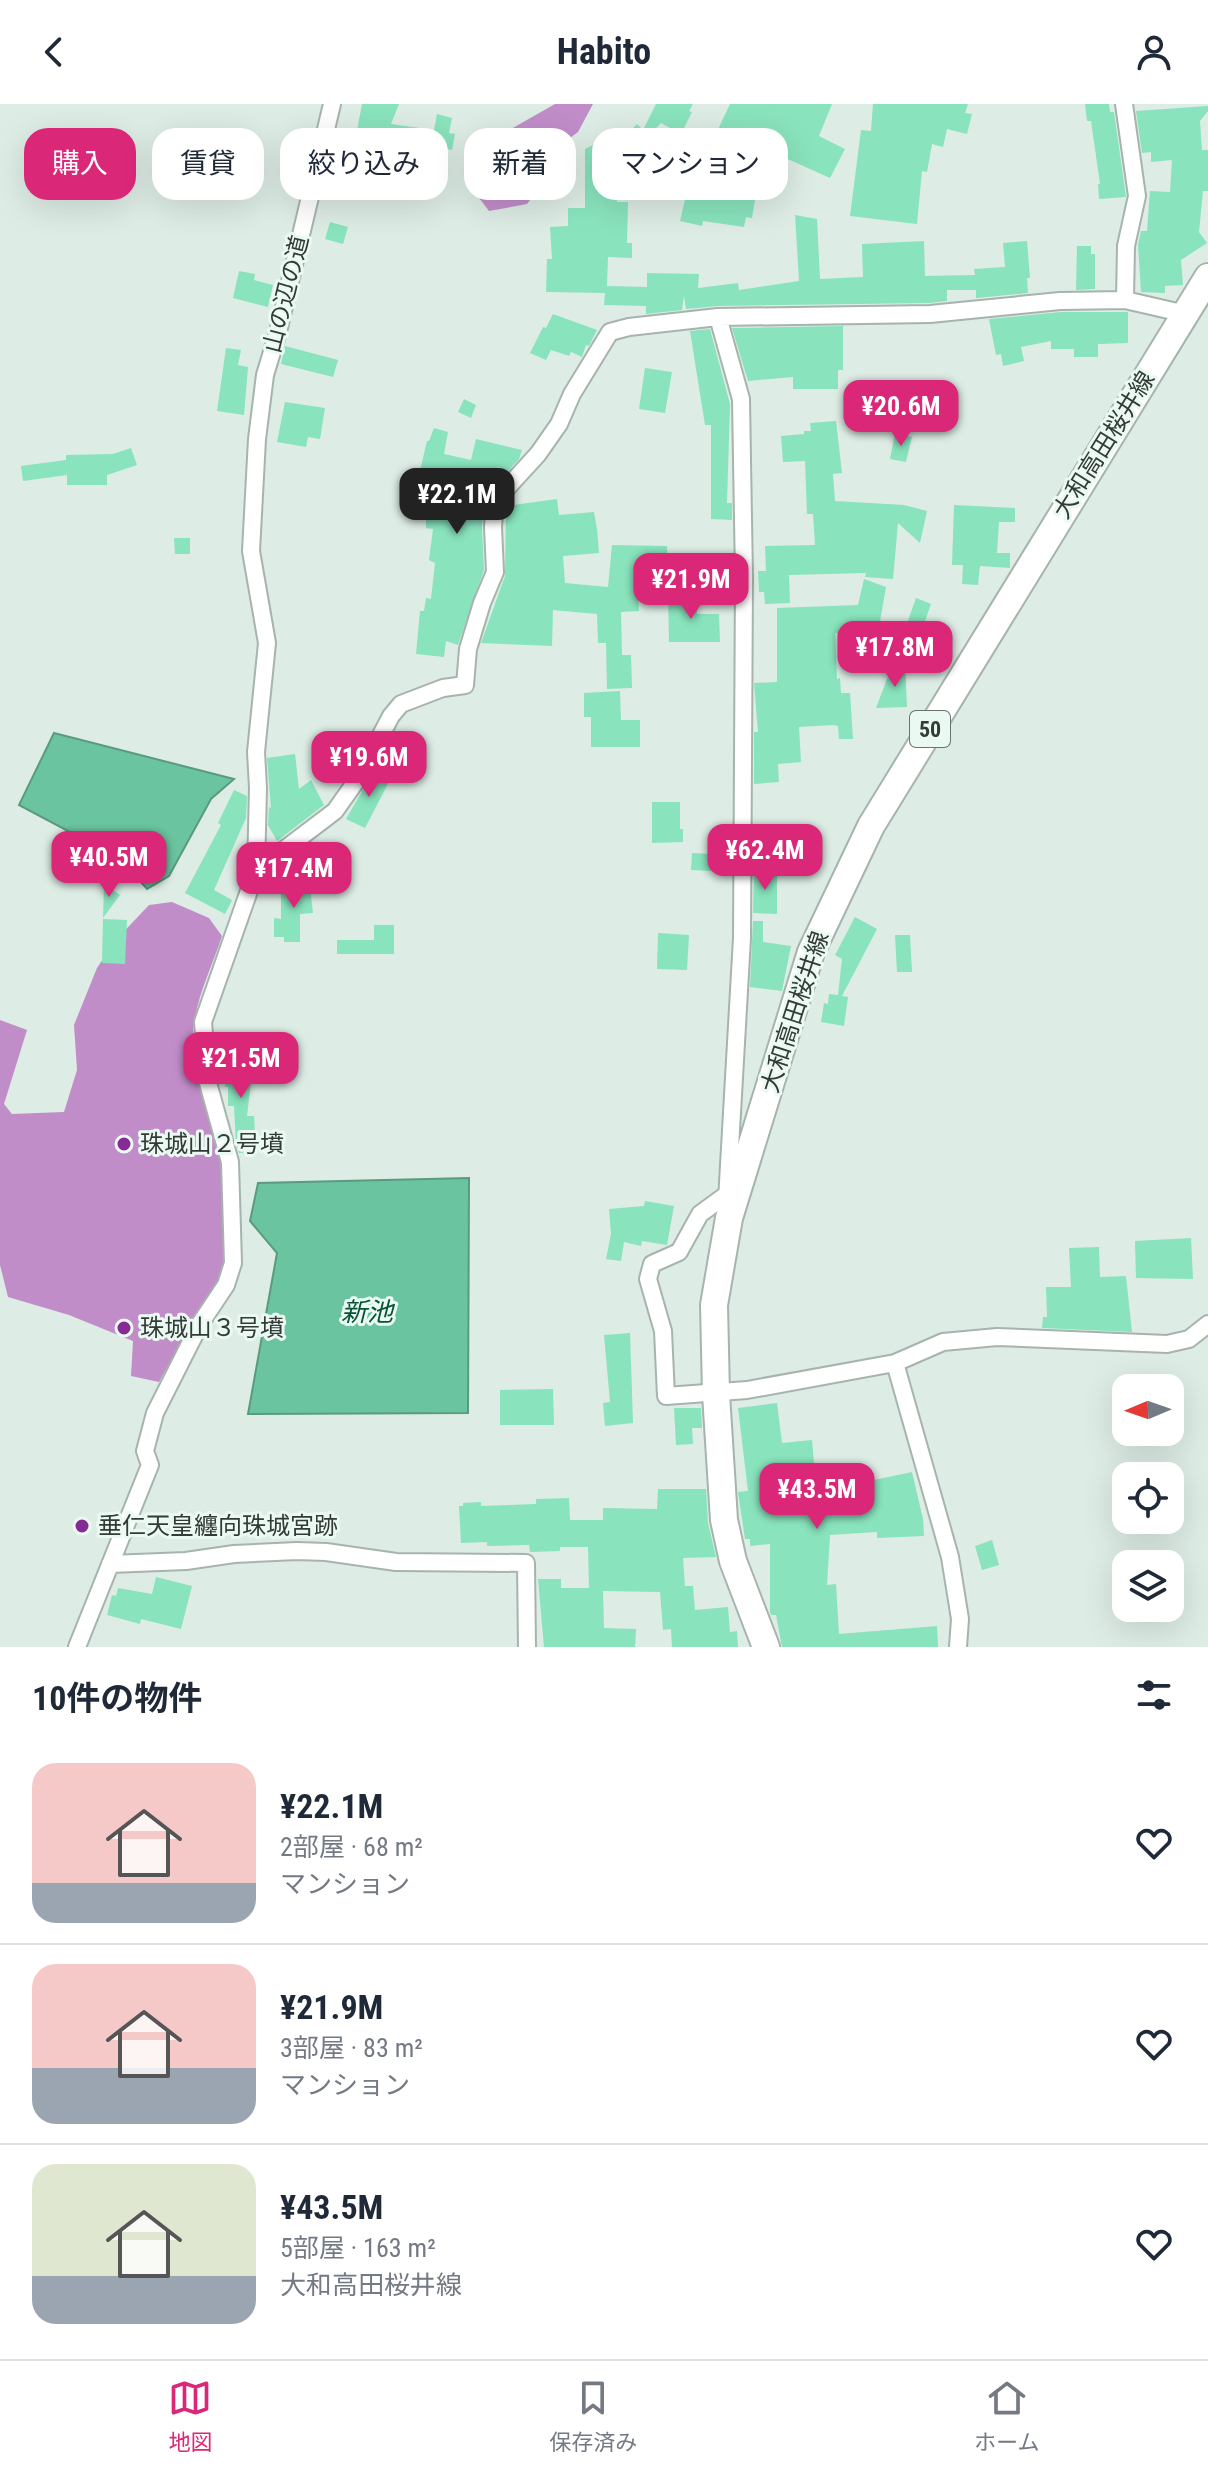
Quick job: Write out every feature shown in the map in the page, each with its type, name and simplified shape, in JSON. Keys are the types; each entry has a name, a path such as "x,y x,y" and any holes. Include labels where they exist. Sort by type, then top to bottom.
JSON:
{"main road":[{"name":"大和高田桜井線","path":"766,1647 733,1561 724,1520 714,1305 727,1207 811,952 871,826 1208,277"}],"street":[{"name":"山の辺の道","path":"77,1647 150,1465 145,1451 155,1413 200,1324 226,1285 233,1263 230,1162 208,1083 203,1022 256,871 256,752 267,643 251,551 257,439 265,375 332,104"},
{"path":"1124,104 1137,196 1126,246 1125,300"},
{"path":"256,871 335,811 359,777 391,716 401,704 443,688 465,685 468,649 495,572 495,501 538,454 559,424 572,394 610,332 718,317 930,314 1060,301 1125,300 1186,314"},
{"path":"718,317 741,399 744,578 742,938 727,1207 700,1214 679,1252 652,1264 648,1279 663,1331 666,1396 716,1394 895,1363 943,1342 997,1337 1167,1344 1189,1339 1208,1324"},
{"path":"895,1363 950,1557 960,1619 958,1647"},
{"path":"110,1564 297,1551 396,1562 526,1563 527,1647"}],"shaded area":[{"path":"555,104 593,104 576,133 576,128 513,128"},
{"path":"481,200 530,200 527,204 489,211"},
{"path":"172,902 209,918 222,936 200,997 194,1023 193,1050 221,1152 227,1241 222,1269 207,1303 159,1382 131,1376 133,1341 69,1315 8,1297 0,1265 0,1020 27,1030 4,1104 12,1114 64,1112 77,1070 74,1025 97,968 115,941 149,905"}],"water":[{"path":"54,733 234,779 211,799 169,876 147,889 121,859 19,805"},
{"name":"新池","path":"469,1178 468,1413 248,1414 277,1253 250,1221 258,1183"}],"building":[{"path":"362,104 399,104 391,124 420,128 357,128"},
{"path":"656,104 693,104 684,128 670,128 661,123 656,128 644,128"},
{"path":"730,104 832,104 819,136 845,149 830,178 788,159 788,128 719,128"},
{"path":"873,104 968,104 965,113 972,114 967,134 947,129 943,147 932,144 927,172 922,171 917,224 850,216 861,130 871,131"},
{"path":"1085,104 1109,104 1110,112 1114,112 1126,197 1099,199 1100,184 1091,121 1087,121"},
{"path":"1208,106 1200,121 1202,150 1208,150 1208,191 1203,191 1199,232 1207,243 1181,260 1183,285 1165,286 1165,293 1141,292 1138,245 1141,231 1147,231 1150,191 1170,192 1172,160 1151,162 1151,152 1142,153 1136,111"},
{"path":"437,114 452,118 449,133 455,134 452,150 448,149 448,128 434,128"},
{"path":"592,146 592,200 628,202 627,243 632,243 632,258 608,257 607,286 647,287 647,273 699,274 698,288 738,283 739,290 799,281 795,215 817,219 820,279 863,277 862,244 924,241 925,276 975,275 974,269 1005,267 1003,243 1027,241 1028,293 976,298 976,290 947,290 947,301 929,303 686,309 684,296 682,310 646,314 646,306 604,305 605,293 546,292 547,259 552,259 550,227 568,226 568,208 585,208 585,149"},
{"path":"685,200 755,200 752,218 746,217 744,227 703,221 702,226 680,221"},
{"path":"330,222 348,227 343,244 325,239"},
{"path":"1077,246 1091,246 1091,254 1095,254 1095,289 1076,290"},
{"path":"239,271 255,274 254,280 273,285 268,307 233,298"},
{"path":"1061,312 1128,312 1128,343 1098,344 1098,357 1074,357 1074,349 1051,349 1051,341 1021,347 1024,361 1003,366 1001,354 996,355 989,319"},
{"path":"553,314 597,330 582,357 571,352 569,356 551,350 546,360 530,353"},
{"path":"843,326 843,370 838,370 838,389 793,389 793,377 748,381 732,328"},
{"path":"710,329 730,404 727,503 732,503 732,520 711,519 711,425 705,425 690,331"},
{"path":"285,346 338,360 333,377 281,364"},
{"path":"226,348 241,350 238,365 248,367 244,415 217,411"},
{"path":"645,368 672,372 665,413 639,409"},
{"path":"464,399 476,405 471,418 458,412"},
{"path":"285,402 325,408 320,439 308,437 306,447 277,442"},
{"path":"836,421 842,473 833,474 835,501 904,505 927,511 920,543 898,523 893,579 865,577 866,573 789,575 790,603 765,604 764,592 759,592 758,571 766,571 765,546 815,545 813,514 807,514 805,461 783,462 781,436 811,431 810,423"},
{"path":"434,428 448,432 444,454 471,460 476,439 522,450 519,459 508,471 498,467 495,485 484,499 484,570 458,645 446,641 444,657 416,654 420,611 424,611 426,598 431,599 435,563 429,560 433,529 426,528 426,514 438,514 438,480 419,475 427,441"},
{"path":"895,433 912,437 906,462 890,459"},
{"path":"131,448 137,465 107,475 107,485 67,485 67,475 23,481 21,466 66,460 66,455 113,454"},
{"path":"557,499 559,515 594,512 597,529 599,553 563,556 565,583 608,587 612,545 667,546 668,588 638,591 639,611 621,612 622,655 631,655 632,688 607,689 606,643 598,643 597,614 553,610 552,646 481,643 505,576 506,506"},
{"path":"954,505 1015,508 1015,522 999,522 997,553 1010,553 1010,568 980,566 978,585 962,584 963,565 952,565"},
{"path":"174,538 190,538 190,554 175,554"},
{"path":"864,579 886,587 877,639 835,633 837,679 840,678 841,693 850,693 853,739 839,739 838,726 799,727 801,762 778,764 779,782 754,784 754,732 758,732 754,683 777,682 777,608 858,605"},
{"path":"696,593 697,614 719,614 720,642 669,642 668,594"},
{"path":"916,598 931,604 920,635 905,629"},
{"path":"893,663 905,663 907,707 876,708"},
{"path":"620,691 621,720 640,720 640,747 591,747 591,717 584,717 584,693"},
{"path":"295,754 299,789 311,780 324,805 277,841 268,825 271,808 267,758"},
{"path":"375,769 391,778 365,828 346,819"},
{"path":"234,790 247,796 246,818 214,890 232,900 225,914 185,893 221,825 218,823"},
{"path":"652,802 680,802 683,842 652,843"},
{"path":"692,853 711,854 711,871 691,870"},
{"path":"754,870 777,871 777,914 753,913"},
{"path":"309,878 313,913 300,914 300,942 284,942 284,937 274,937 274,918 281,919 281,893 284,893 284,887 292,887 291,879"},
{"path":"104,884 120,895 103,918"},
{"path":"855,917 877,929 842,996 848,997 844,1026 821,1022 829,994 838,995 842,959 835,955"},
{"path":"103,919 127,920 125,964 102,963"},
{"path":"753,921 763,921 763,942 791,946 782,991 750,987"},
{"path":"374,925 394,925 394,954 337,954 337,940 374,940"},
{"path":"658,933 689,935 687,970 657,969"},
{"path":"895,935 910,935 912,972 897,972"},
{"path":"229,1053 254,1056 247,1116 254,1116 256,1152 239,1153 236,1144 234,1106 228,1106 228,1087 225,1087"},
{"path":"645,1201 674,1206 667,1245 642,1241 641,1246 624,1242 621,1261 606,1259 611,1234 609,1209 644,1206"},
{"path":"1191,1238 1193,1279 1136,1278 1135,1241"},
{"path":"1099,1247 1100,1277 1126,1276 1132,1332 1042,1328 1043,1317 1047,1317 1046,1287 1071,1287 1069,1248"},
{"path":"630,1333 633,1423 605,1426 603,1403 610,1402 604,1335"},
{"path":"553,1389 554,1425 500,1425 500,1390"},
{"path":"777,1403 782,1443 812,1440 815,1475 874,1473 874,1480 912,1472 924,1536 877,1538 877,1532 830,1535 827,1585 836,1584 839,1634 937,1626 938,1647 782,1647 776,1615 770,1612 770,1544 750,1546 750,1539 745,1539 738,1492 748,1491 738,1408"},
{"path":"674,1408 701,1408 702,1428 692,1428 693,1444 676,1445"},
{"path":"658,1489 706,1489 708,1523 716,1557 683,1558 685,1586 693,1586 695,1610 728,1607 730,1632 737,1631 738,1647 672,1647 671,1629 663,1630 660,1592 603,1591 604,1628 636,1629 635,1647 544,1647 538,1579 561,1579 561,1588 589,1588 588,1547 560,1547 560,1551 530,1552 529,1545 461,1543 459,1506 463,1503 481,1502 481,1506 536,1504 536,1499 569,1498 570,1520 603,1520 603,1508 657,1509"},
{"path":"992,1540 999,1565 982,1570 975,1546"},
{"path":"156,1577 192,1586 181,1629 141,1619 140,1624 107,1615 112,1595 116,1596 118,1588 152,1594"}],"place":[{"name":"珠城山２号墳","path":"124,1144"},
{"name":"珠城山３号墳","path":"124,1328"},
{"name":"垂仁天皇纏向珠城宮跡","path":"82,1526"}]}
